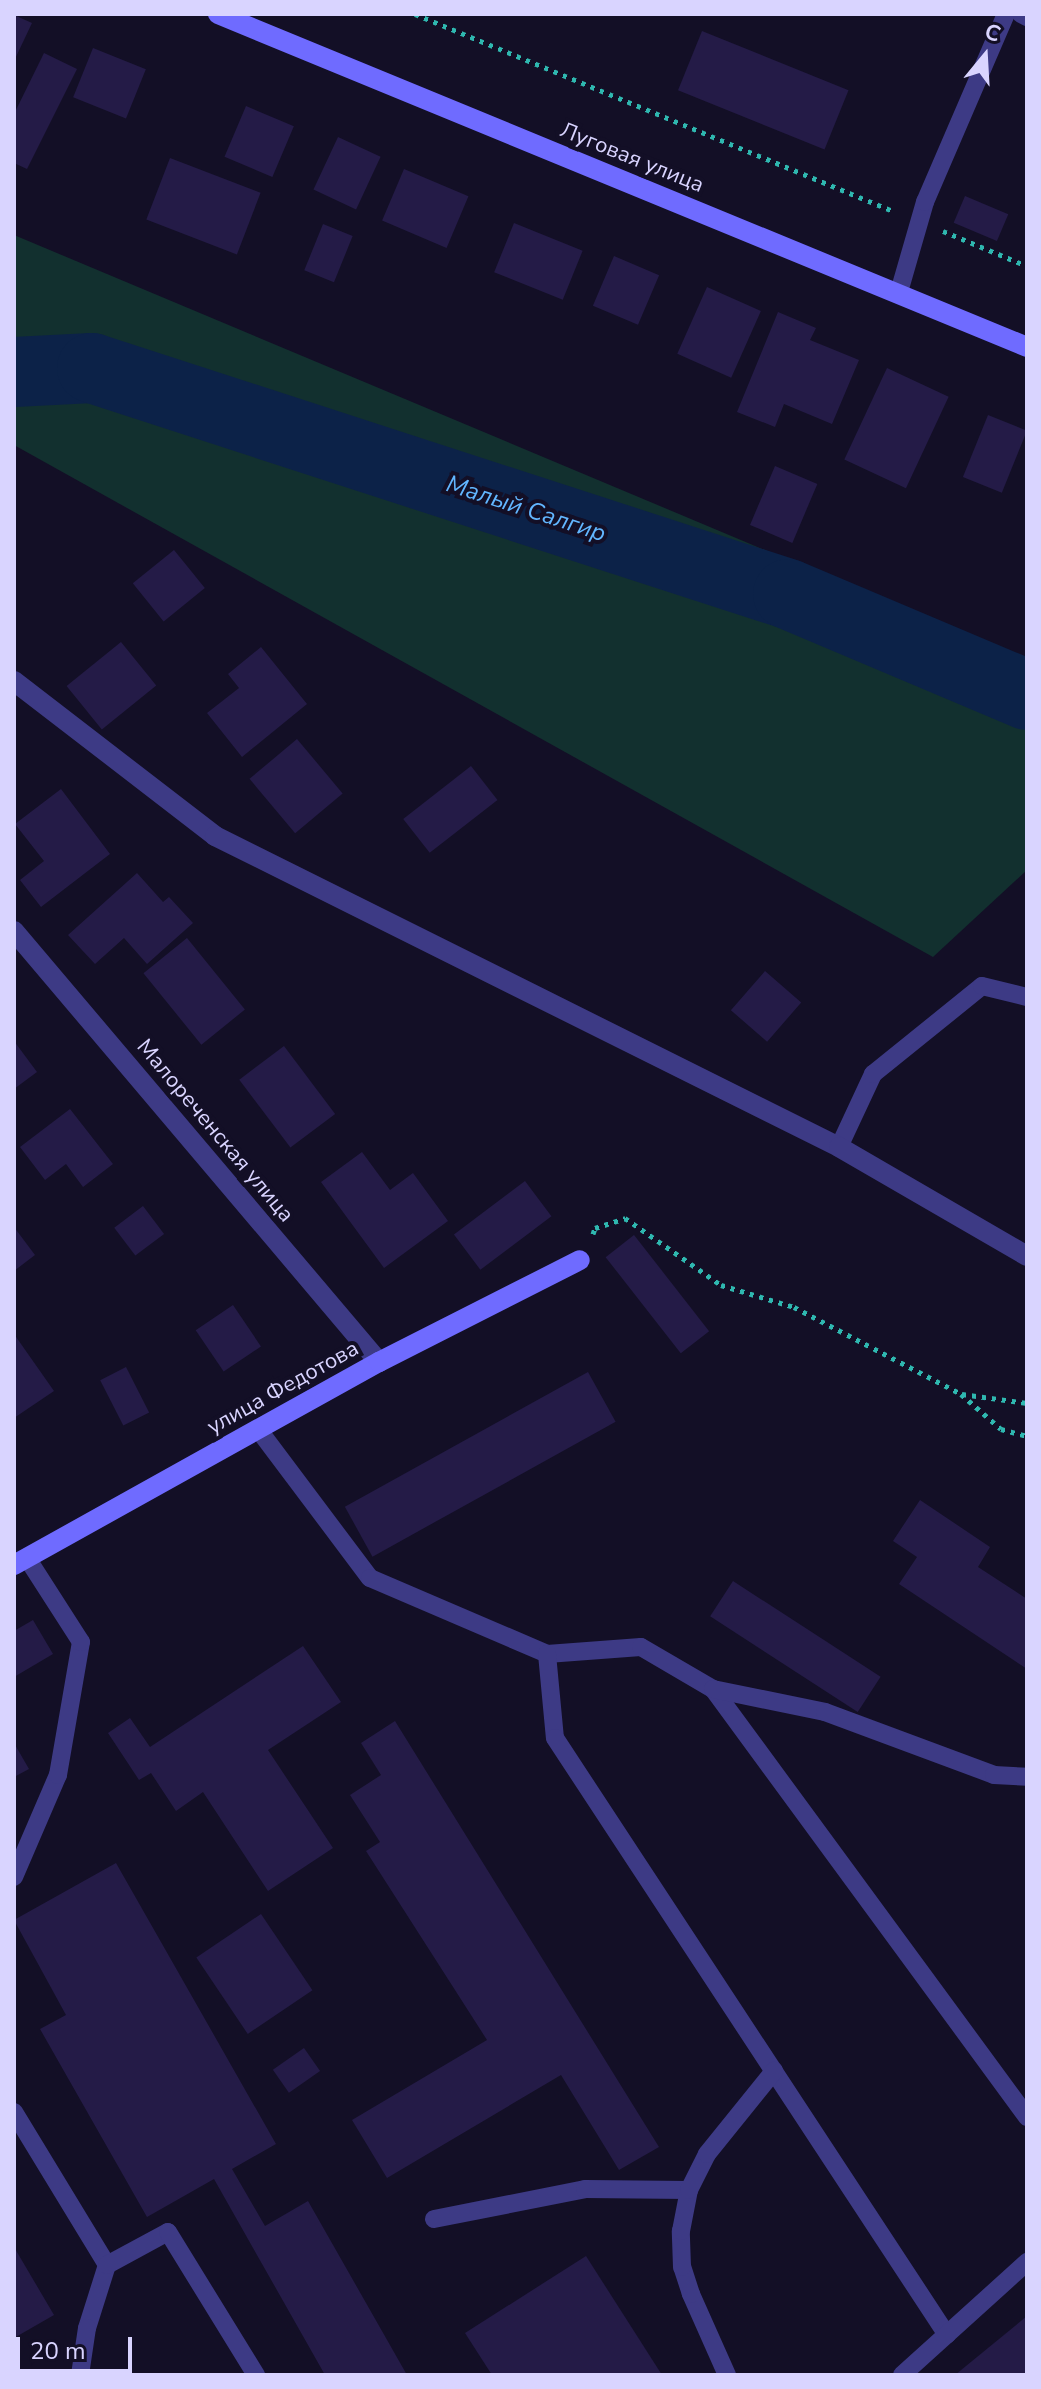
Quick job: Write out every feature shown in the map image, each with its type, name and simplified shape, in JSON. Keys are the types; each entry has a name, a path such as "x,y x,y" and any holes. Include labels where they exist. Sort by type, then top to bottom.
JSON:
{"main road":[{"name":"Луговая улица","path":"218,14 1027,347"},
{"name":"улица Федотова","path":"20,1561 379,1362 580,1260"}],"street":[{"path":"14,681 215,836 839,1147 1027,1256"},
{"name":"Малореченская улица","path":"14,931 379,1362"}],"lane":[{"path":"899,292 919,222 1006,14"},
{"path":"1021,14 1027,17"},
{"path":"839,1147 873,1074 982,986 1027,997"},
{"path":"258,1429 370,1578 547,1654 641,1647 713,1689 825,1712 994,1775 1027,1777"},
{"path":"14,1877 58,1775 81,1642 20,1561"},
{"path":"547,1654 555,1738 947,2335"},
{"path":"713,1689 1027,2117"},
{"path":"727,2375 682,2267 681,2231 689,2190 707,2154 774,2071"},
{"path":"14,2112 107,2265"},
{"path":"434,2219 585,2189 689,2190"},
{"path":"80,2375 87,2328 107,2265 168,2232 256,2375"},
{"path":"902,2375 1027,2262"}],"path":[{"path":"415,14 1027,266"},
{"path":"580,1260 595,1228 625,1218 721,1285 794,1307 961,1394 1001,1429 1027,1436"},
{"path":"961,1394 1027,1403"}],"green space":[{"path":"14,235 1027,660 1027,870 933,957 14,445"}],"building":[{"path":"14,15 32,23 14,61"},
{"path":"702,31 848,90 825,150 678,90"},
{"path":"93,48 146,69 126,118 73,97"},
{"path":"44,53 77,69 27,169 14,163 14,114"},
{"path":"246,106 294,126 272,177 225,157"},
{"path":"338,137 381,157 356,209 313,190"},
{"path":"170,158 261,193 237,254 146,220"},
{"path":"404,169 468,196 447,248 382,221"},
{"path":"965,196 1008,214 997,241 954,223"},
{"path":"514,223 583,251 563,300 494,272"},
{"path":"323,224 353,236 334,282 304,270"},
{"path":"614,256 659,275 638,325 593,306"},
{"path":"707,287 761,311 731,378 677,354"},
{"path":"778,312 816,328 810,340 859,360 832,424 784,404 775,427 737,412"},
{"path":"887,368 949,397 906,488 844,460"},
{"path":"988,415 1027,431 1002,493 963,477"},
{"path":"775,466 817,484 792,543 750,525"},
{"path":"174,550 205,588 164,621 133,583"},
{"path":"121,642 156,686 102,730 67,686"},
{"path":"261,647 307,704 242,757 207,713 239,688 228,674"},
{"path":"297,739 343,793 295,833 250,779"},
{"path":"471,766 497,800 430,853 403,819"},
{"path":"61,789 110,854 41,907 20,880 44,861 15,824"},
{"path":"137,873 163,902 169,897 193,923 147,964 124,938 95,964 68,935"},
{"path":"187,938 245,1009 201,1045 143,973"},
{"path":"765,971 801,1002 767,1042 731,1010"},
{"path":"14,1041 37,1072 14,1089"},
{"path":"284,1046 335,1114 290,1148 239,1080"},
{"path":"70,1109 113,1164 83,1187 66,1164 45,1180 20,1147"},
{"path":"362,1152 390,1190 413,1173 448,1221 384,1268 321,1182"},
{"path":"525,1181 551,1216 480,1270 454,1235"},
{"path":"143,1206 164,1234 135,1256 114,1228"},
{"path":"14,1227 35,1255 14,1271"},
{"path":"634,1235 709,1331 681,1353 606,1257"},
{"path":"233,1305 261,1346 224,1372 196,1330"},
{"path":"14,1334 54,1391 14,1418"},
{"path":"126,1367 149,1412 123,1426 100,1380"},
{"path":"588,1372 616,1422 372,1557 345,1507"},
{"path":"920,1500 990,1547 978,1567 1027,1599 1027,1669 899,1584 917,1557 893,1541"},
{"path":"733,1581 881,1677 858,1712 710,1616"},
{"path":"33,1620 53,1654 14,1677 14,1631"},
{"path":"303,1646 341,1702 268,1750 333,1848 268,1891 203,1792 176,1811 151,1773 139,1780 108,1733 130,1718 150,1747"},
{"path":"395,1721 659,2147 619,2170 561,2075 387,2178 352,2120 487,2040 366,1851 380,1842 350,1795 381,1775 361,1743"},
{"path":"14,1743 29,1769 14,1777"},
{"path":"116,1863 276,2144 232,2169 265,2226 308,2201 407,2375 325,2375 214,2179 147,2217 40,2029 66,2015 14,1920"},
{"path":"261,1914 312,1990 248,2034 196,1958"},
{"path":"304,2048 320,2071 289,2093 273,2070"},
{"path":"14,2247 54,2315 14,2338"},
{"path":"586,2256 662,2375 492,2375 465,2333"},
{"path":"1027,2316 1027,2375 955,2375"}],"waterway":[{"name":"Малый Салгир","path":"14,372 92,368 788,594 1027,695"}]}
